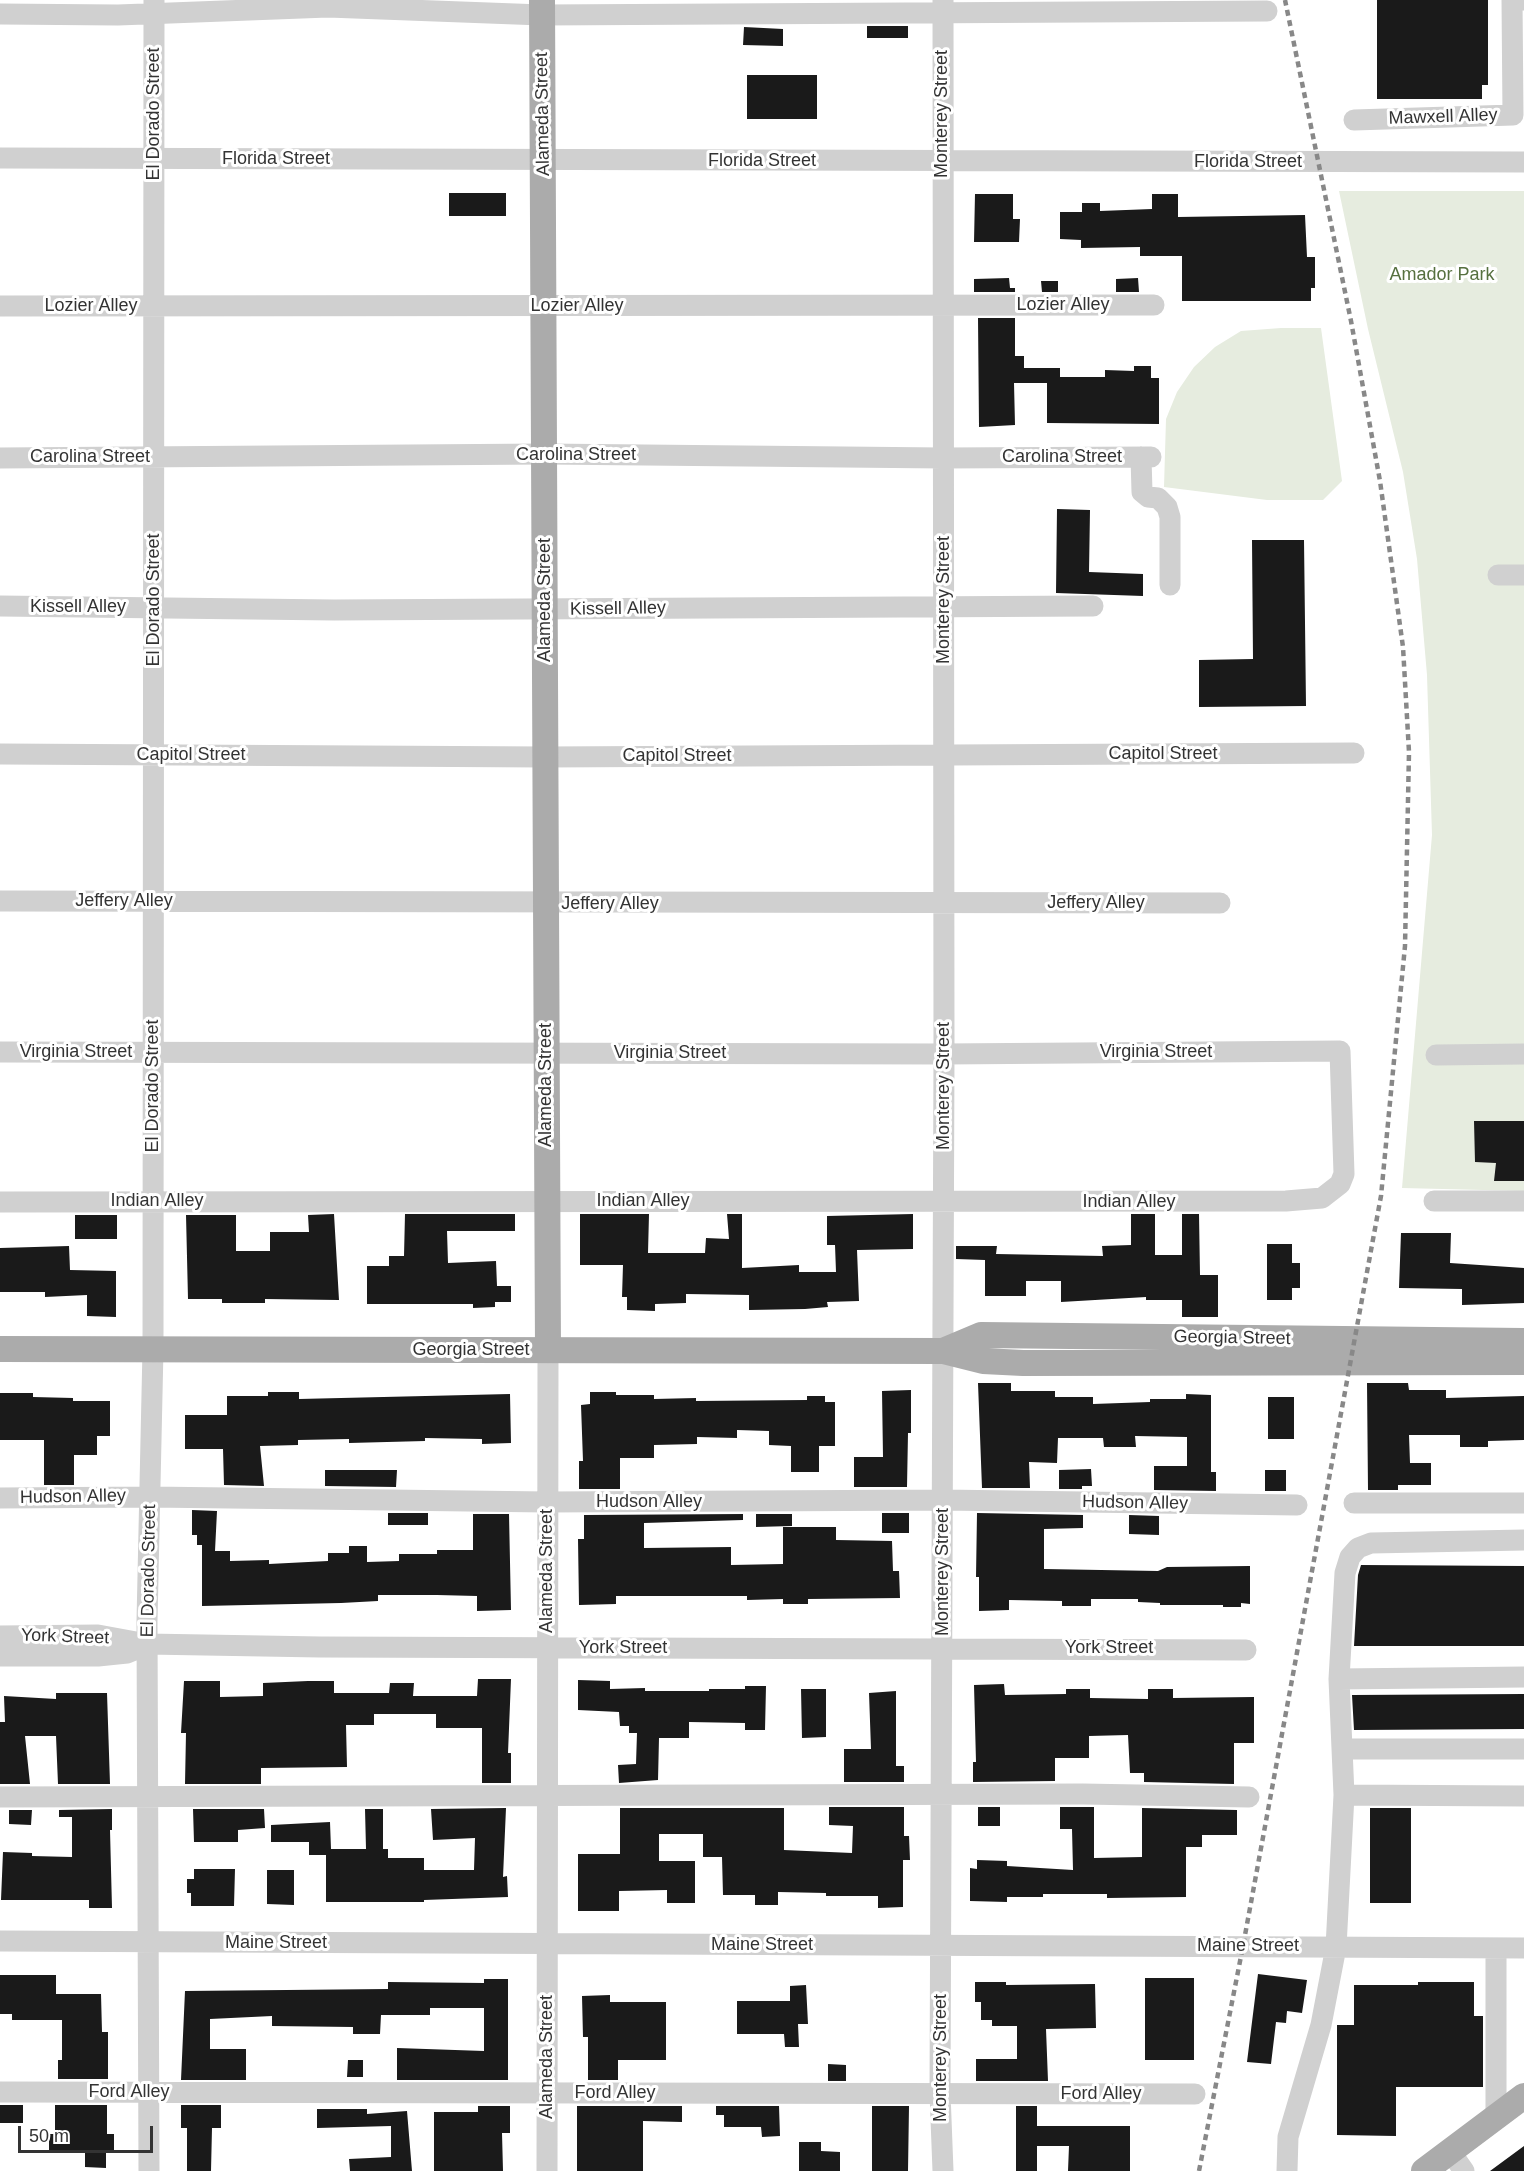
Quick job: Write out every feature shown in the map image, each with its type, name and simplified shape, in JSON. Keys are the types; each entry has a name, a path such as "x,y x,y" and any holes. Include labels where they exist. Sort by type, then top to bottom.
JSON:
{"main road":[{"name":"Alameda Street","path":"542,8 548,1350"},
{"name":"Georgia Street","path":"943,1350 981,1335 1524,1341"},
{"name":"Georgia Street","path":"0,1349 943,1350 983,1361 1023,1363 1524,1362"},
{"path":"1424,2171 1457,2161 1496,2117 1524,2096"}],"street":[{"name":"Mawxell Alley","path":"1354,120 1518,115 1512,0 1524,0"},
{"path":"0,14 118,15 154,6 542,8 943,6 1267,11"},
{"name":"El Dorado Street","path":"149,2171 147,1644 153,1349 154,6"},
{"name":"Monterey Street","path":"943,6 945,1054 940,2093 943,2171"},
{"name":"Florida Street","path":"0,158 1524,162"},
{"name":"Lozier Alley","path":"0,306 1154,305"},
{"name":"Carolina Street","path":"0,458 545,454 943,458 1146,457 1142,492 1148,497 1158,498 1167,507 1170,517 1170,585"},
{"path":"1498,575 1524,575"},
{"name":"Kissell Alley","path":"0,606 545,610 945,605 1093,606"},
{"name":"Capitol Street","path":"0,754 545,757 1354,753"},
{"name":"Jeffery Alley","path":"0,901 545,904 1220,903"},
{"name":"Virginia Street","path":"0,1052 945,1054 1341,1051"},
{"name":"Indian Alley","path":"0,1202 546,1200 944,1203 1286,1202 1322,1198 1340,1184 1344,1174 1341,1051"},
{"path":"1437,1055 1524,1054"},
{"path":"1434,1201 1524,1202"},
{"name":"Alameda Street","path":"547,2171 548,1350"},
{"name":"Hudson Alley","path":"0,1498 150,1497 547,1502 943,1500 1297,1505"},
{"path":"1354,1503 1524,1503"},
{"path":"1287,2171 1288,2137 1321,2025 1336,1947 1344,1795 1344,1749 1340,1737 1339,1679 1345,1573 1350,1557 1358,1548 1371,1543 1524,1540"},
{"name":"York Street","path":"0,1635 98,1635 147,1644 547,1648 942,1647 1246,1650"},
{"path":"0,1656 98,1656 127,1653 147,1644"},
{"path":"1339,1679 1524,1677"},
{"path":"1344,1749 1524,1749"},
{"path":"0,1797 942,1795 1249,1797"},
{"path":"1344,1795 1524,1797"},
{"name":"Maine Street","path":"0,1941 547,1946 942,1945 1524,1948"},
{"path":"1496,1948 1496,2117"},
{"name":"Ford Alley","path":"0,2092 1195,2094"}],"green space":[{"name":"Amador Park","path":"1339,191 1524,191 1524,1191 1402,1188 1432,835 1427,675 1417,559 1403,472 1368,329"},
{"path":"1321,328 1342,481 1323,500 1267,500 1164,487 1166,419 1177,392 1194,367 1215,347 1241,331"}],"building":[{"path":"1377,0 1488,0 1488,85 1482,85 1482,99 1377,99"},
{"path":"867,26 908,26 908,38 867,38"},
{"path":"744,27 783,29 783,46 743,45"},
{"path":"747,75 817,75 817,119 747,119"},
{"path":"449,193 506,193 506,216 449,216"},
{"path":"975,194 1013,194 1013,219 1020,219 1019,242 974,242"},
{"path":"1152,194 1178,194 1178,217 1305,215 1307,257 1315,257 1315,288 1311,288 1311,301 1182,301 1182,256 1140,256 1140,247 1081,248 1081,240 1060,239 1060,212 1082,212 1082,203 1100,203 1100,211 1152,209"},
{"path":"1009,278 1010,288 1015,288 1015,292 974,292 974,279"},
{"path":"1138,278 1139,292 1116,292 1116,279"},
{"path":"1041,281 1058,281 1058,292 1042,292"},
{"path":"978,318 1015,318 1015,356 1024,356 1024,368 1060,368 1060,377 1105,377 1105,370 1134,371 1134,366 1151,366 1151,378 1159,378 1159,424 1047,423 1047,383 1014,383 1015,425 979,427"},
{"path":"1057,509 1090,510 1089,572 1143,574 1143,596 1056,593"},
{"path":"1252,540 1304,540 1306,706 1199,707 1199,660 1253,659"},
{"path":"1474,1121 1524,1121 1524,1181 1494,1181 1496,1163 1475,1162"},
{"path":"334,1214 339,1300 265,1299 265,1303 222,1303 222,1299 188,1299 186,1215 236,1215 236,1251 270,1251 270,1232 309,1232 308,1215"},
{"path":"405,1214 515,1214 515,1231 447,1231 448,1263 496,1261 497,1286 511,1286 511,1302 495,1302 495,1307 473,1308 473,1304 367,1304 367,1266 389,1266 389,1256 404,1256"},
{"path":"580,1214 649,1214 648,1253 705,1253 706,1238 729,1239 727,1214 742,1214 742,1268 799,1265 799,1272 836,1272 835,1245 827,1245 827,1216 913,1214 913,1249 857,1250 859,1301 827,1302 828,1307 805,1309 749,1310 749,1295 686,1294 686,1303 655,1304 655,1311 627,1310 627,1297 622,1297 623,1265 580,1265"},
{"path":"1131,1214 1155,1214 1155,1255 1182,1255 1182,1214 1199,1214 1200,1275 1218,1275 1218,1317 1182,1317 1182,1300 1146,1300 1146,1297 1061,1302 1061,1281 1026,1281 1026,1296 985,1296 985,1260 956,1259 956,1246 997,1246 996,1254 1103,1256 1102,1246 1131,1245"},
{"path":"75,1215 117,1215 117,1239 75,1239"},
{"path":"1401,1233 1451,1233 1450,1263 1524,1268 1524,1303 1462,1305 1462,1289 1399,1288"},
{"path":"1267,1244 1292,1244 1292,1263 1300,1263 1300,1288 1292,1288 1292,1300 1267,1300"},
{"path":"69,1246 70,1270 116,1271 116,1317 87,1316 87,1295 45,1297 45,1292 0,1292 0,1248"},
{"path":"978,1383 1011,1383 1011,1391 1055,1391 1055,1397 1093,1397 1093,1404 1150,1402 1150,1399 1186,1399 1186,1394 1211,1395 1211,1472 1216,1472 1216,1491 1154,1490 1154,1466 1187,1466 1187,1437 1135,1436 1136,1447 1104,1447 1103,1438 1058,1438 1057,1463 1029,1462 1030,1488 982,1488"},
{"path":"1367,1383 1408,1383 1409,1390 1446,1390 1446,1398 1524,1396 1524,1440 1488,1441 1488,1447 1460,1447 1460,1435 1409,1435 1410,1463 1431,1463 1431,1485 1398,1485 1398,1490 1368,1490"},
{"path":"911,1390 907,1487 854,1487 854,1457 883,1457 882,1391"},
{"path":"268,1392 299,1392 299,1399 510,1394 511,1443 482,1444 482,1439 425,1438 425,1441 349,1443 349,1439 298,1440 298,1445 260,1446 264,1486 224,1485 223,1449 185,1449 185,1415 227,1415 227,1396 268,1396"},
{"path":"590,1392 654,1395 654,1399 696,1398 696,1401 807,1400 807,1396 825,1396 825,1402 835,1402 835,1446 819,1446 819,1472 791,1472 791,1446 769,1445 769,1431 737,1430 737,1438 697,1437 697,1444 654,1445 654,1458 620,1458 620,1489 579,1489 579,1461 583,1461 581,1405 590,1404"},
{"path":"0,1393 33,1393 33,1397 73,1398 73,1401 110,1401 110,1436 97,1436 97,1455 74,1455 74,1485 44,1485 44,1440 0,1440"},
{"path":"1268,1397 1294,1397 1294,1439 1268,1439"},
{"path":"1091,1469 1092,1486 1082,1486 1082,1489 1059,1489 1059,1470"},
{"path":"325,1470 397,1470 396,1487 325,1486"},
{"path":"1265,1470 1286,1470 1286,1491 1265,1491"},
{"path":"192,1510 217,1511 215,1551 230,1551 230,1561 269,1560 269,1564 328,1561 328,1553 349,1553 349,1546 367,1546 367,1562 399,1561 399,1554 437,1554 437,1550 473,1550 473,1514 509,1514 511,1610 477,1611 477,1596 437,1595 378,1595 378,1601 341,1603 202,1606 202,1545 197,1545 197,1535 192,1535"},
{"path":"388,1513 428,1513 428,1525 388,1525"},
{"path":"882,1513 909,1513 909,1533 882,1533"},
{"path":"977,1513 1083,1515 1083,1528 1044,1529 1044,1569 1158,1571 1167,1567 1250,1566 1250,1604 1241,1603 1241,1607 1223,1607 1223,1605 1160,1605 1160,1603 1138,1602 1138,1599 1091,1599 1091,1606 1062,1606 1062,1601 1009,1600 1009,1610 979,1611 979,1577 976,1577"},
{"path":"743,1514 743,1520 644,1523 644,1548 731,1547 731,1565 783,1564 783,1527 836,1527 836,1540 892,1541 893,1571 899,1571 900,1598 808,1599 808,1604 783,1604 783,1599 747,1600 747,1596 616,1596 616,1604 579,1605 578,1539 584,1539 584,1515"},
{"path":"756,1514 792,1514 792,1526 756,1527"},
{"path":"1129,1515 1159,1516 1159,1535 1129,1534"},
{"path":"1361,1565 1524,1566 1524,1646 1354,1646 1358,1575"},
{"path":"478,1679 511,1679 508,1753 511,1753 511,1783 482,1783 482,1728 436,1728 436,1714 374,1714 374,1725 346,1725 347,1767 261,1768 261,1784 185,1784 186,1733 181,1733 184,1681 220,1681 220,1697 263,1696 263,1683 308,1681 334,1681 334,1693 389,1693 390,1683 414,1683 413,1696 477,1696"},
{"path":"578,1680 610,1681 610,1689 645,1688 645,1691 709,1691 709,1689 745,1689 745,1686 766,1686 765,1730 745,1730 745,1723 689,1722 689,1738 659,1738 658,1780 619,1783 618,1765 636,1764 637,1733 629,1733 629,1726 620,1726 619,1712 578,1710"},
{"path":"1004,1684 1005,1695 1066,1694 1066,1689 1090,1689 1090,1698 1148,1699 1148,1689 1173,1689 1173,1698 1254,1697 1254,1743 1234,1743 1234,1784 1144,1782 1144,1773 1130,1773 1128,1735 1089,1736 1089,1758 1055,1758 1055,1781 973,1782 973,1762 976,1762 974,1685"},
{"path":"801,1689 826,1689 826,1737 802,1738"},
{"path":"896,1691 896,1766 904,1766 904,1782 844,1782 844,1749 871,1749 869,1693"},
{"path":"56,1693 107,1693 110,1784 58,1784 56,1736 25,1736 30,1784 0,1784 0,1722 5,1722 4,1696 56,1699"},
{"path":"1524,1694 1524,1729 1354,1730 1352,1695"},
{"path":"829,1807 904,1807 904,1836 909,1836 910,1860 903,1860 903,1907 878,1908 878,1896 826,1896 826,1893 778,1892 778,1905 755,1905 755,1895 723,1895 722,1857 703,1857 703,1834 659,1834 659,1861 695,1861 695,1903 667,1903 667,1890 619,1891 619,1911 578,1911 578,1854 620,1854 620,1808 784,1808 784,1850 852,1853 853,1826 829,1825"},
{"path":"978,1807 1000,1807 1000,1826 978,1826"},
{"path":"1060,1807 1094,1807 1094,1858 1142,1857 1142,1808 1237,1810 1237,1835 1202,1835 1202,1847 1186,1847 1186,1897 1107,1898 1107,1894 1043,1894 1043,1897 1007,1897 1007,1902 970,1901 970,1868 977,1869 977,1860 1007,1861 1007,1866 1073,1870 1072,1829 1060,1829"},
{"path":"506,1808 503,1877 507,1876 508,1897 424,1900 424,1902 326,1902 326,1855 309,1855 309,1842 271,1842 271,1825 330,1822 331,1849 366,1849 365,1809 383,1809 383,1849 388,1849 388,1858 424,1858 424,1870 474,1870 475,1838 433,1840 431,1809"},
{"path":"1370,1808 1411,1808 1411,1903 1370,1903"},
{"path":"112,1809 112,1830 110,1830 112,1908 89,1908 89,1900 1,1900 3,1852 32,1853 32,1856 72,1857 72,1817 59,1817 59,1810"},
{"path":"193,1809 264,1809 265,1828 238,1830 238,1842 194,1842"},
{"path":"9,1810 32,1810 31,1825 9,1824"},
{"path":"194,1869 235,1869 234,1906 191,1906 191,1893 187,1893 187,1879 194,1879"},
{"path":"267,1870 294,1870 294,1905 267,1904"},
{"path":"1258,1974 1307,1980 1302,2013 1287,2011 1286,2023 1276,2022 1271,2064 1247,2062"},
{"path":"0,1975 56,1975 56,1994 101,1994 102,2032 108,2032 108,2079 58,2079 58,2060 62,2060 62,2020 12,2020 12,2014 0,2014"},
{"path":"1145,1978 1194,1978 1194,2060 1145,2060"},
{"path":"484,1979 508,1979 508,2080 397,2080 397,2048 484,2051 484,2008 430,2008 430,2015 381,2015 380,2034 353,2034 353,2027 272,2026 272,2016 210,2019 210,2049 246,2049 246,2080 181,2080 185,1991 388,1989 388,1982 484,1983"},
{"path":"975,1982 1006,1982 1006,1985 1095,1984 1096,2028 1046,2029 1048,2081 976,2081 976,2059 1017,2059 1017,2026 992,2026 992,2020 981,2020 981,2002 975,2002"},
{"path":"1418,1982 1474,1982 1474,2016 1483,2016 1483,2087 1396,2087 1396,2136 1337,2135 1337,2025 1354,2025 1354,1985 1418,1985"},
{"path":"806,1985 808,2024 798,2024 799,2047 785,2047 784,2034 737,2034 737,2001 790,2001 790,1986"},
{"path":"610,1995 610,2002 666,2002 666,2060 618,2060 618,2080 588,2080 588,2037 583,2037 582,1996"},
{"path":"348,2060 363,2060 363,2077 347,2077"},
{"path":"828,2064 846,2065 846,2081 828,2081"},
{"path":"0,2105 23,2105 23,2123 0,2123"},
{"path":"55,2105 107,2105 107,2134 114,2134 114,2152 106,2152 106,2168 85,2167 85,2152 49,2152 49,2134 55,2134"},
{"path":"181,2105 221,2105 221,2128 212,2128 211,2171 187,2171 187,2128 181,2128"},
{"path":"478,2106 510,2106 510,2133 502,2133 503,2171 434,2171 434,2112 478,2112"},
{"path":"577,2106 682,2106 682,2122 643,2121 643,2171 577,2171"},
{"path":"716,2106 779,2106 780,2136 762,2137 761,2127 724,2127 724,2115 716,2115"},
{"path":"872,2106 909,2106 908,2171 872,2171"},
{"path":"1016,2106 1037,2106 1037,2126 1130,2126 1130,2171 1068,2171 1069,2146 1037,2146 1037,2171 1016,2171"},
{"path":"317,2109 367,2109 367,2114 407,2111 412,2171 350,2171 349,2159 391,2157 391,2126 317,2128"},
{"path":"799,2142 821,2142 821,2151 840,2152 840,2171 799,2171"},
{"path":"1524,2146 1524,2171 1490,2171"}],"railway":[{"path":"1199,2171 1243,1946 1381,1196 1405,946 1409,752 1403,647 1380,481 1351,321 1285,0"}]}
